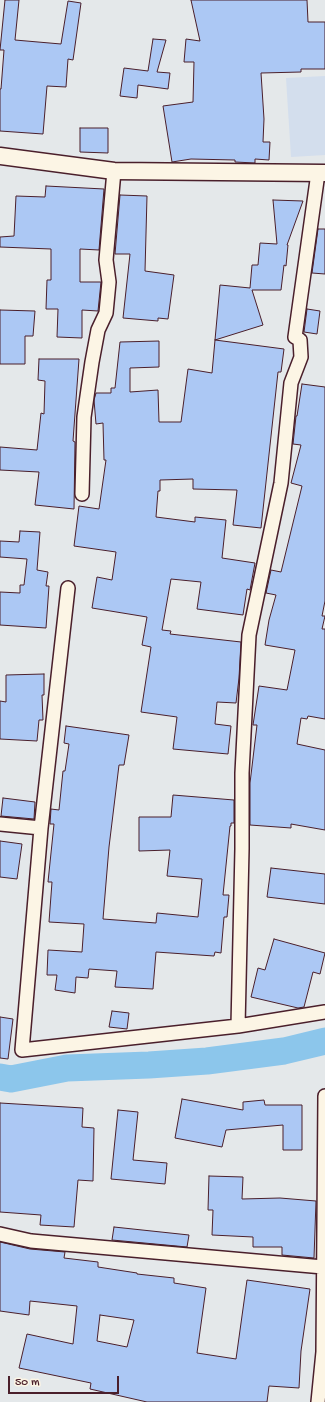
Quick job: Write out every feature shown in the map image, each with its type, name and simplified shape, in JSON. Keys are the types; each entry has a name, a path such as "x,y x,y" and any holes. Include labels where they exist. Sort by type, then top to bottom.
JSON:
{"street":[{"path":"0,156 114,171 322,173 295,336 300,340 301,357 291,383 281,483 249,635 242,773 242,849 238,1026"},
{"path":"82,494 84,417 98,330 106,313 109,282 106,260 114,171"},
{"path":"68,588 41,828 22,1050 238,1026 325,1012"},
{"path":"0,824 41,828"},
{"path":"318,1402 323,1352 325,1096"},
{"path":"0,1234 31,1241 323,1267"}],"shaded area":[{"path":"325,76 325,155 291,157 286,78"}],"building":[{"path":"5,0 19,0 15,40 61,44 68,1 81,3 73,60 68,59 66,87 47,86 43,134 0,131 0,89 4,50 0,50"},
{"path":"191,0 307,0 308,22 325,22 325,69 301,69 301,72 261,73 264,119 263,142 270,142 269,160 255,159 255,163 235,162 235,160 191,159 172,162 163,106 193,102 194,62 184,62 186,39 200,41"},
{"path":"153,39 166,40 157,72 170,73 168,89 138,85 137,98 120,96 124,68 148,71"},
{"path":"80,128 108,128 108,153 80,152"},
{"path":"46,186 104,189 99,250 80,249 80,282 101,282 98,311 82,310 82,338 57,337 58,309 46,309 47,280 51,280 51,249 0,247 0,237 14,236 16,196 45,197"},
{"path":"120,195 147,196 145,271 174,275 168,319 158,318 158,321 123,318 130,254 115,254"},
{"path":"273,200 303,201 287,245 286,266 284,265 281,290 252,290 263,325 215,340 220,285 250,288 252,265 258,265 260,243 277,244"},
{"path":"318,229 325,229 325,274 312,273"},
{"path":"307,309 320,311 317,334 304,332"},
{"path":"0,310 35,311 33,336 25,336 25,364 0,364"},
{"path":"215,340 284,349 281,372 278,372 261,528 233,525 237,490 193,489 193,479 160,480 160,491 158,491 156,517 195,522 195,517 226,520 222,558 255,563 250,590 247,589 243,615 197,609 201,582 171,579 162,630 171,631 170,634 241,642 236,703 217,702 215,724 231,726 228,754 173,749 177,717 141,712 151,647 142,645 147,617 92,608 97,577 112,580 116,552 74,546 79,506 99,509 106,460 104,460 103,423 96,424 94,400 96,393 111,393 111,388 115,388 120,342 159,341 159,367 130,368 130,392 158,390 159,422 181,422 188,369 212,373"},
{"path":"39,359 79,359 73,441 75,442 74,509 35,505 39,472 0,470 0,447 37,450 41,413 44,414 45,381 38,380"},
{"path":"302,384 325,387 325,601 322,616 325,616 322,629 325,629 325,719 308,716 307,719 301,718 297,744 325,750 325,830 291,824 291,828 250,825 250,783 257,725 253,725 259,686 287,690 295,650 265,645 269,620 276,595 266,593 271,570 281,572 302,486 291,483 301,445 293,444"},
{"path":"20,531 40,532 37,570 48,572 46,586 49,586 46,628 0,625 0,592 20,593 20,585 24,585 27,559 0,557 0,541 19,542"},
{"path":"44,674 44,695 42,695 43,720 39,720 37,741 0,739 0,701 6,702 6,675"},
{"path":"66,726 129,735 124,765 119,765 109,847 103,919 156,923 157,913 198,917 202,879 167,876 170,850 139,851 139,817 171,817 173,795 234,800 234,823 231,823 230,826 223,895 229,895 227,917 224,917 221,953 215,952 214,956 156,952 153,989 115,987 117,971 89,969 88,978 76,977 75,993 55,990 57,975 47,975 48,950 82,952 84,924 49,922 52,882 48,882 54,824 50,824 51,809 59,810 63,771 65,771 69,744 64,743"},
{"path":"3,798 35,802 34,819 1,816"},
{"path":"0,841 22,844 17,879 0,877"},
{"path":"271,868 325,874 325,904 267,897"},
{"path":"274,939 325,953 320,974 313,972 304,1007 298,1008 251,997 258,968 265,970"},
{"path":"112,1011 129,1013 127,1029 109,1027"},
{"path":"0,1017 13,1019 8,1059 0,1058"},
{"path":"182,1099 243,1110 243,1102 264,1100 265,1105 302,1105 302,1150 283,1150 283,1125 226,1130 222,1147 175,1138"},
{"path":"0,1103 83,1108 82,1127 94,1128 93,1181 78,1180 74,1227 40,1225 41,1215 0,1212"},
{"path":"118,1110 138,1112 133,1160 167,1163 165,1184 111,1179"},
{"path":"209,1176 243,1177 242,1199 280,1198 316,1201 314,1258 282,1255 282,1247 253,1247 253,1237 212,1235 213,1210 208,1210"},
{"path":"114,1227 189,1235 187,1247 112,1240"},
{"path":"0,1242 30,1249 65,1252 64,1258 98,1262 98,1267 137,1274 174,1278 174,1283 206,1288 197,1353 236,1359 247,1280 310,1289 301,1351 299,1388 269,1386 267,1402 147,1402 90,1389 91,1383 19,1368 27,1334 73,1344 77,1306 30,1301 29,1315 0,1311","holes":["100,1315 134,1320 127,1347 97,1341"]}],"waterway":[{"path":"0,1077 11,1079 67,1068 207,1061 284,1051 325,1041"}]}
